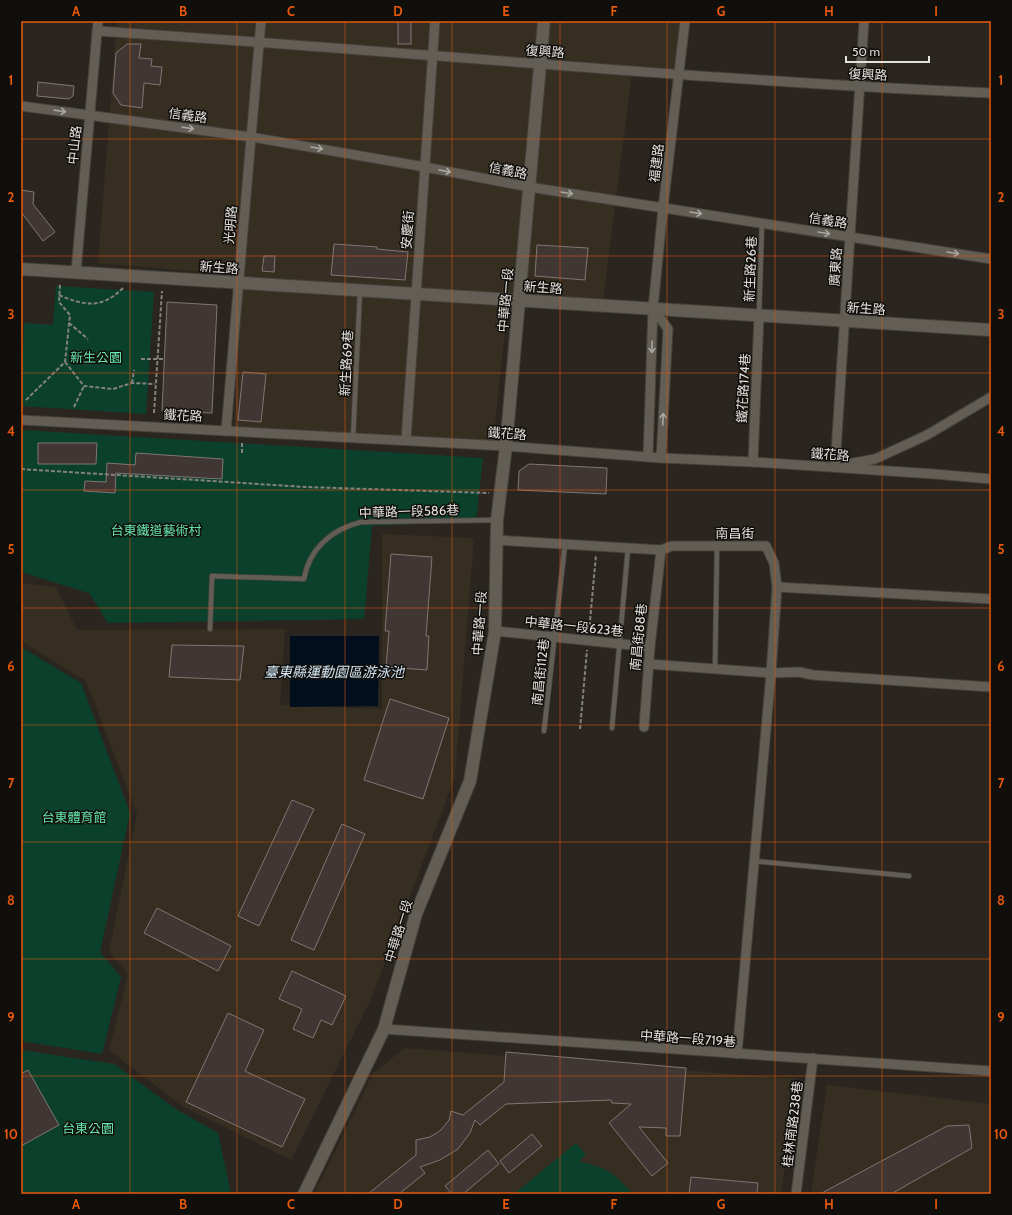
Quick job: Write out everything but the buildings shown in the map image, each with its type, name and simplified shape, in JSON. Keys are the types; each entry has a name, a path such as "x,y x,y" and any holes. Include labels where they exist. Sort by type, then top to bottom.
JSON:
{"street":[{"name":"中山路","path":"76,272 98,21"},
{"name":"光明路","path":"226,431 261,21"},
{"name":"安慶街","path":"406,440 435,21"},
{"name":"中華路一段","path":"304,1194 384,1029 416,914 470,781 495,631 497,520 506,446 544,21"},
{"name":"福建路","path":"648,456 654,308 663,208 685,21"},
{"name":"廣東路","path":"835,467 864,21"},
{"name":"復興路","path":"97,31 259,41 433,56 860,87 991,92"},
{"name":"信義路","path":"21,106 251,137 425,167 529,187 991,259"},
{"name":"新生路","path":"21,269 991,330"},
{"path":"654,308 668,329 661,458"},
{"name":"鐵花路174巷","path":"753,462 759,315"},
{"path":"835,467 882,456 927,436 991,397"},
{"name":"鐵花路","path":"21,420 506,446 661,458 835,467 991,479"},
{"name":"南昌街","path":"496,540 661,550 672,546 766,546 774,563 777,587"},
{"name":"南昌街88巷","path":"644,727 648,664 661,550"},
{"path":"737,1054 771,673 777,587 991,599"},
{"name":"中華路一段623巷","path":"495,631 650,647"},
{"path":"648,664 771,673 799,672 813,675 991,687"},
{"name":"中華路一段719巷","path":"384,1029 991,1071"},
{"name":"桂林南路238巷","path":"796,1194 813,1058"}],"lane":[{"name":"新生路26巷","path":"759,315 762,223"},
{"name":"新生路69巷","path":"353,438 360,290"},
{"name":"中華路一段586巷","path":"210,629 212,576 304,579 306,565 317,548 345,526 361,522 497,520"},
{"name":"南昌街112巷","path":"544,731 565,544"},
{"path":"715,669 717,546"},
{"path":"612,728 628,548"},
{"path":"754,861 909,876"}],"path":[{"path":"26,400 65,362 70,315 60,302 60,284"},
{"path":"60,295 76,302 101,304 113,298 123,288"},
{"path":"154,413 162,291"},
{"path":"69,323 88,339"},
{"path":"140,359 164,359"},
{"path":"65,362 84,386 113,389 132,383 156,384"},
{"path":"132,383 134,370"},
{"path":"74,407 84,386"},
{"path":"242,440 242,453"},
{"path":"21,469 306,487 500,493"}],"shaded area":[{"path":"117,21 688,21 682,78 632,73 603,301 509,292 493,443 234,429 240,275 98,263"},
{"path":"382,534 474,538 455,777 372,997 291,1160 182,1106 109,1050 128,974 109,951 137,814 86,681 21,641 21,583 56,587 77,630 285,629 280,705 382,709"},
{"path":"405,1048 797,1079 781,1194 314,1194 373,1073"},
{"path":"827,1085 991,1104 991,1194 811,1194"}],"green space":[{"name":"新生公園","path":"56,286 154,292 146,414 21,406 24,323 53,325"},
{"name":"台東鐵道藝術村","path":"21,430 483,458 476,521 372,526 364,619 108,623 89,593 21,572"},
{"name":"台東體育館","path":"21,647 81,683 130,813 100,952 121,977 102,1054 21,1041"},
{"name":"台東公園","path":"21,1050 114,1064 177,1110 218,1133 231,1194 21,1194"},
{"path":"576,1143 586,1155 579,1161 597,1166 609,1172 620,1180 633,1194 514,1194"}],"water":[{"name":"臺東縣運動園區游泳池","path":"290,636 379,636 378,706 290,707"}]}
